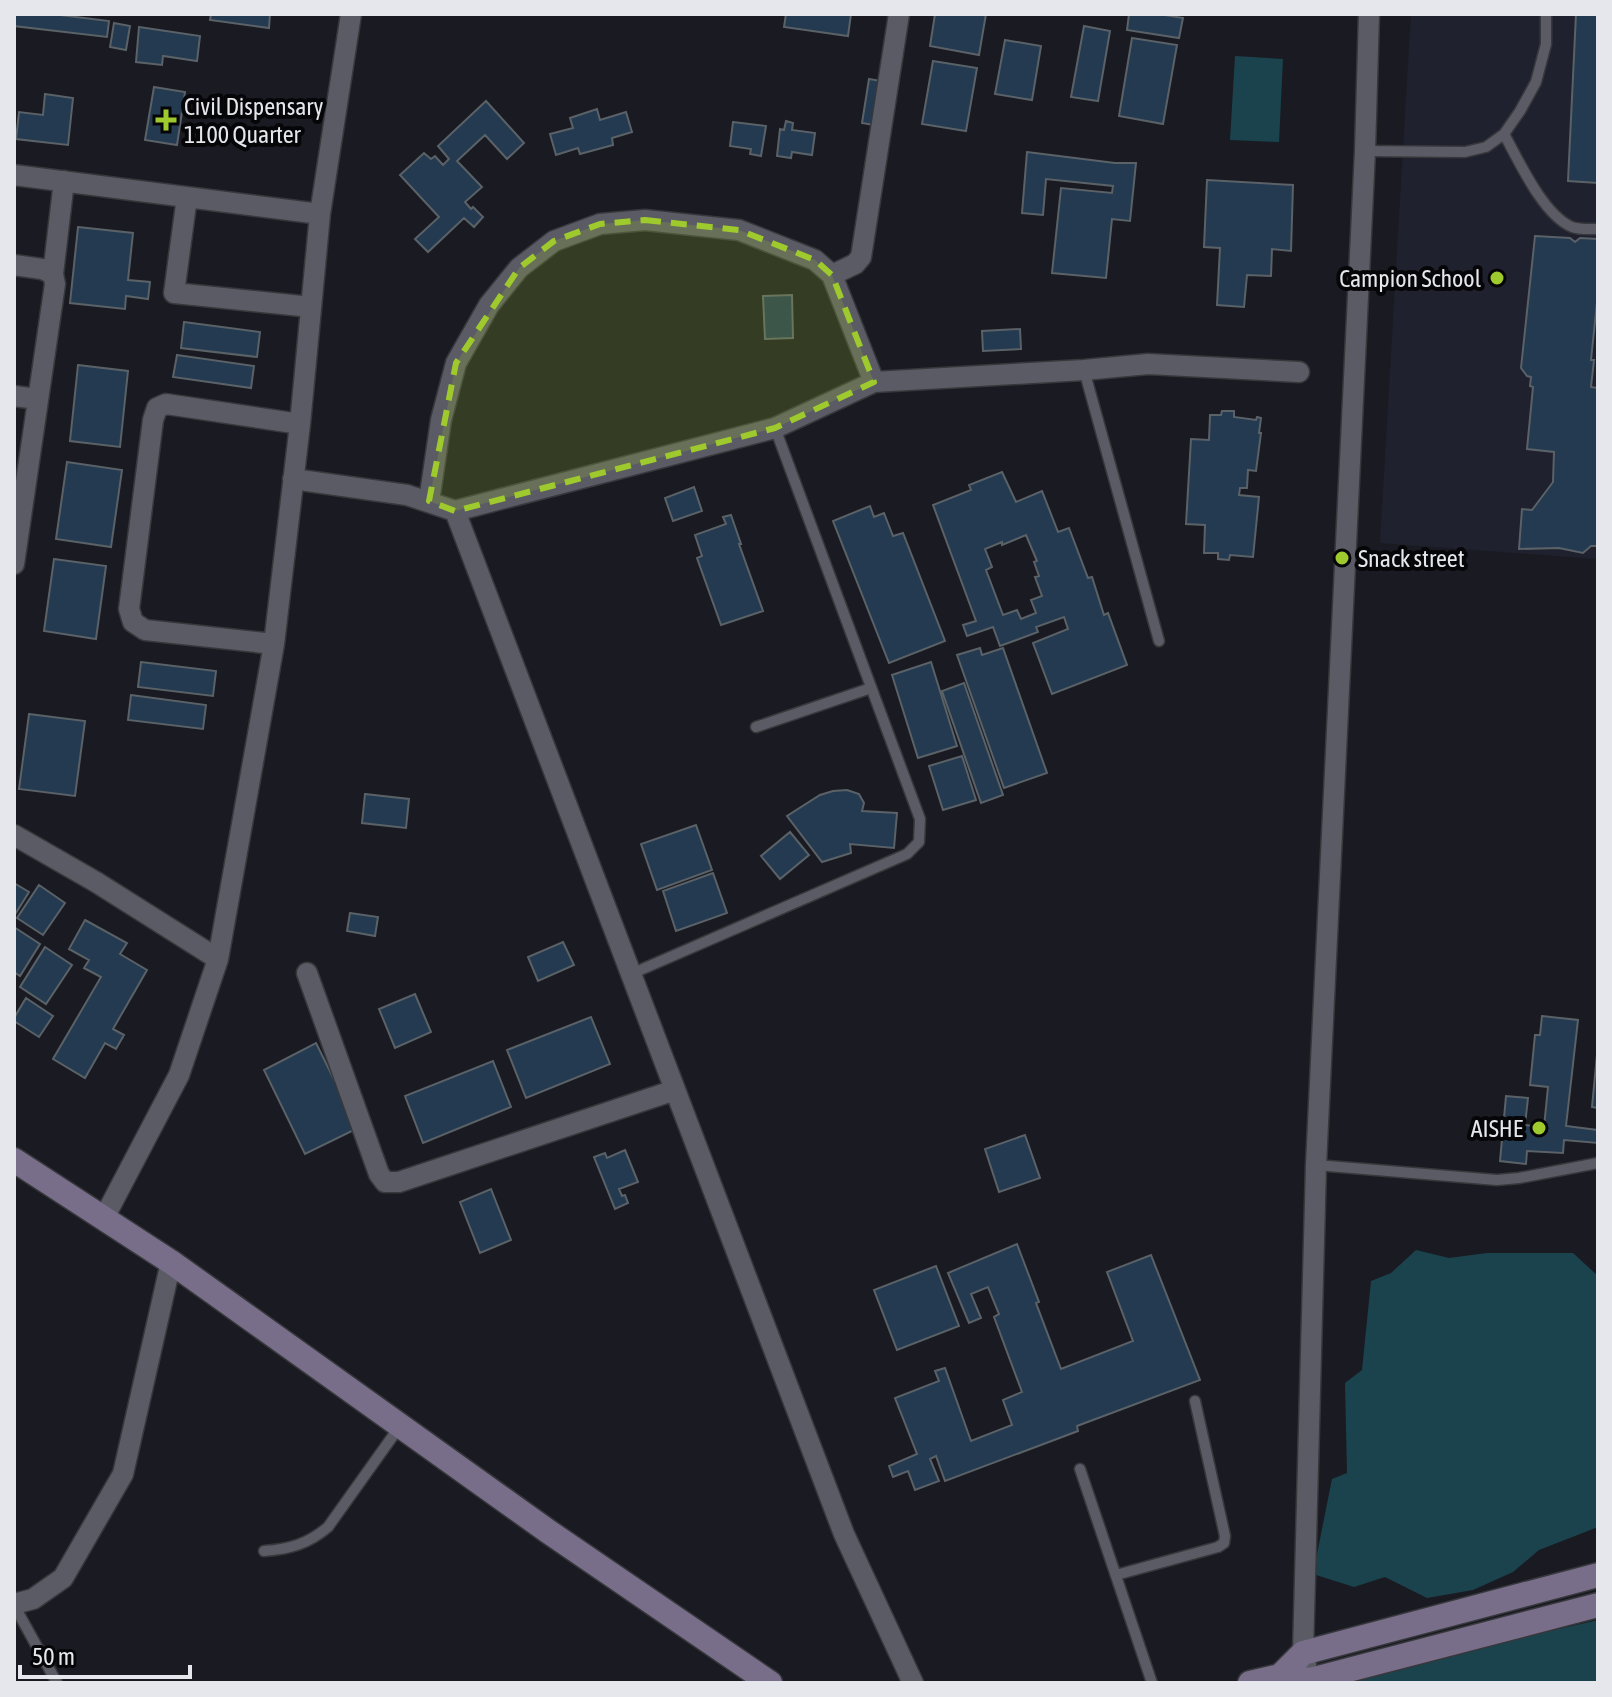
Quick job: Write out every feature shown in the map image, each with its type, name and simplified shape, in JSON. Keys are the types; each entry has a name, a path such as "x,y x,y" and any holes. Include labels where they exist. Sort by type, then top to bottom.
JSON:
{"street":[{"path":"104,1218 179,1075 218,959 274,644 300,424 320,214 351,14"},
{"path":"832,275 855,264 861,257 899,14"},
{"path":"1310,1680 1303,1653 1316,1165 1369,14"},
{"path":"14,175 320,214"},
{"path":"14,564 55,284 53,274 64,181"},
{"path":"187,197 174,293 311,307"},
{"path":"429,501 441,420 456,363 489,305 519,268 554,241 600,224 645,220 739,230 815,260 832,275 874,382"},
{"path":"14,265 53,274"},
{"path":"293,479 407,495 455,511 775,428 874,382 1148,364 1299,372"},
{"path":"14,396 37,399"},
{"path":"274,644 145,630 133,622 129,609 157,408 166,404 300,424"},
{"path":"455,511 844,1534 913,1683"},
{"path":"14,835 96,882 218,959"},
{"path":"307,973 379,1174 385,1182 399,1182 675,1090"},
{"path":"14,1160 171,1262 549,1532 770,1683"},
{"path":"14,1604 33,1599 63,1578 123,1474 171,1262"},
{"path":"1280,1676 1303,1653 1598,1575"},
{"path":"1250,1683 1280,1676 1310,1680 1598,1605"}],"lane":[{"path":"1365,151 1465,152 1486,147 1504,134 1536,82 1546,44 1546,14"},
{"path":"1504,134 1546,206 1561,221 1575,228 1598,229"},
{"path":"1084,370 1159,641"},
{"path":"631,974 907,854 919,842 920,819 775,428"},
{"path":"756,727 871,688"},
{"path":"1316,1165 1497,1180 1598,1163"},
{"path":"1116,1575 1224,1543 1195,1401"},
{"path":"264,1551 301,1545 328,1527 400,1426"},
{"path":"1080,1469 1152,1683"},
{"path":"14,1604 57,1683"}],"highlighted area":[{"path":"645,220 739,230 815,260 832,275 874,382 775,428 455,511 429,501 456,363 519,268 554,241 600,224"}],"shaded area":[{"name":"Campion School","path":"1411,14 1598,14 1598,559 1380,543"},
{"path":"1235,56 1283,59 1279,142 1230,140"},
{"path":"1416,1250 1449,1258 1487,1253 1573,1253 1598,1276 1598,1527 1539,1550 1513,1572 1473,1590 1427,1598 1385,1577 1354,1587 1313,1574 1332,1479 1347,1473 1345,1383 1362,1370 1371,1281 1391,1273"},
{"path":"1598,1620 1598,1683 1322,1683"}],"building":[{"path":"14,14 52,14 109,21 107,37 14,26"},
{"path":"211,14 270,14 269,28 210,20"},
{"path":"786,14 851,14 848,36 784,27"},
{"path":"935,14 986,14 979,55 930,46"},
{"path":"1129,14 1183,18 1179,38 1127,30"},
{"path":"1576,14 1598,14 1598,183 1568,181"},
{"path":"114,23 130,26 126,50 110,47"},
{"path":"1084,26 1110,31 1098,101 1071,97"},
{"path":"139,27 200,36 197,61 163,56 162,65 136,62"},
{"path":"1132,38 1177,45 1163,124 1119,116"},
{"path":"1005,40 1041,46 1032,100 995,94"},
{"path":"933,61 977,68 966,131 922,124"},
{"path":"869,79 881,81 874,125 862,123"},
{"path":"154,87 185,92 177,145 145,140"},
{"path":"45,94 73,98 68,145 16,139 19,112 43,115"},
{"path":"486,101 524,143 507,159 485,135 457,161 482,187 465,202 483,217 474,227 464,218 428,252 415,239 439,217 400,175 424,153 431,159 435,156 443,165 449,159 438,146"},
{"path":"597,109 600,120 626,112 632,132 612,138 613,145 580,154 578,148 556,155 550,134 573,128 570,118"},
{"path":"786,121 793,123 792,130 815,133 812,155 792,152 791,158 777,156 780,129 784,130"},
{"path":"733,122 766,126 761,156 750,154 751,149 730,146"},
{"path":"1027,152 1136,163 1130,221 1112,219 1106,278 1052,273 1061,188 1112,193 1113,186 1046,179 1043,215 1022,213"},
{"path":"1207,180 1293,185 1291,251 1272,249 1271,276 1247,275 1244,307 1217,305 1220,248 1204,247"},
{"path":"78,227 133,233 128,280 150,282 148,299 126,296 125,309 70,303"},
{"path":"1535,236 1570,238 1575,242 1580,238 1598,239 1598,293 1591,387 1598,388 1598,546 1591,546 1583,553 1559,548 1519,549 1522,509 1532,510 1553,482 1554,452 1527,449 1533,387 1530,386 1531,377 1521,368"},
{"path":"792,295 793,338 765,339 763,296"},
{"path":"184,322 260,332 257,357 181,348"},
{"path":"1020,329 1021,349 983,351 982,331"},
{"path":"177,355 254,366 251,388 173,377"},
{"path":"78,365 128,371 120,447 70,441"},
{"path":"1222,411 1234,411 1234,417 1261,418 1256,471 1248,470 1247,488 1240,488 1239,495 1259,497 1253,557 1230,555 1229,560 1218,559 1218,553 1204,553 1205,525 1186,524 1191,439 1209,440 1210,415 1221,415"},
{"path":"67,462 122,470 111,547 56,539"},
{"path":"1002,472 1016,502 1042,491 1058,532 1069,528 1088,578 1092,577 1104,615 1108,613 1127,665 1052,694 1033,643 1068,629 1064,617 1036,627 1038,632 1000,646 993,627 967,636 963,625 976,621 933,505 971,490 969,485","holes":["1026,535 1037,561 1034,562 1039,576 1035,577 1042,596 1031,600 1036,613 1021,619 1017,610 1003,615 986,570 992,567 985,549"]},
{"path":"694,487 702,511 673,521 665,498"},
{"path":"870,506 874,517 884,513 893,536 903,533 945,641 889,663 833,521"},
{"path":"731,515 763,611 721,625 697,558 702,556 695,535 726,524 723,517"},
{"path":"54,559 106,566 96,639 44,631"},
{"path":"980,648 982,655 1003,648 1047,773 1004,788 957,655"},
{"path":"141,662 216,671 213,696 138,687"},
{"path":"931,662 957,746 918,758 892,675"},
{"path":"964,683 1003,795 981,803 942,691"},
{"path":"131,695 206,705 203,729 128,720"},
{"path":"29,714 85,721 75,796 19,789"},
{"path":"962,756 976,800 943,810 929,766"},
{"path":"847,790 859,794 864,803 862,811 897,813 894,848 850,844 851,853 822,862 787,816 820,795"},
{"path":"365,794 409,799 406,828 362,823"},
{"path":"696,825 712,870 657,890 641,844"},
{"path":"790,832 809,855 780,879 761,856"},
{"path":"713,873 727,913 676,931 663,891"},
{"path":"14,883 29,892 14,916"},
{"path":"39,885 65,903 43,935 17,918"},
{"path":"350,913 378,917 375,936 347,931"},
{"path":"85,920 127,943 120,954 147,970 113,1029 124,1035 116,1049 105,1043 85,1078 53,1059 101,977 84,968 89,960 69,949"},
{"path":"14,927 40,944 20,976 14,972"},
{"path":"563,942 574,965 538,981 528,957"},
{"path":"45,947 72,965 46,1004 20,987"},
{"path":"415,994 431,1032 395,1048 379,1009"},
{"path":"26,998 53,1016 39,1037 14,1021"},
{"path":"1542,1016 1578,1020 1566,1126 1598,1130 1598,1143 1564,1140 1563,1153 1527,1151 1526,1164 1500,1161 1506,1096 1528,1098 1525,1125 1544,1127 1548,1087 1530,1085 1535,1035 1540,1035"},
{"path":"591,1017 610,1064 526,1098 507,1050"},
{"path":"316,1043 358,1128 305,1154 264,1070"},
{"path":"1598,1044 1598,1108 1592,1107"},
{"path":"493,1061 511,1107 423,1143 405,1096"},
{"path":"1025,1135 1040,1178 999,1192 985,1149"},
{"path":"625,1150 638,1182 619,1189 628,1203 615,1209 594,1157 605,1153 607,1158"},
{"path":"491,1189 511,1240 480,1253 460,1202"},
{"path":"1017,1244 1061,1369 1133,1341 1107,1272 1151,1255 1200,1380 1077,1426 1078,1431 945,1481 936,1456 930,1459 939,1481 915,1490 908,1471 893,1477 889,1466 917,1454 895,1398 939,1381 935,1371 945,1368 971,1441 1012,1425 1003,1400 1022,1392 994,1317 999,1314 988,1287 971,1294 981,1318 969,1323 948,1273"},
{"path":"936,1266 959,1326 897,1350 874,1290"}],"place":[{"name":"Civil Dispensary 1100 Quarter","path":"166,120"},
{"name":"Campion School","path":"1497,278"},
{"name":"Snack street","path":"1342,558"},
{"name":"AISHE","path":"1539,1128"}]}
